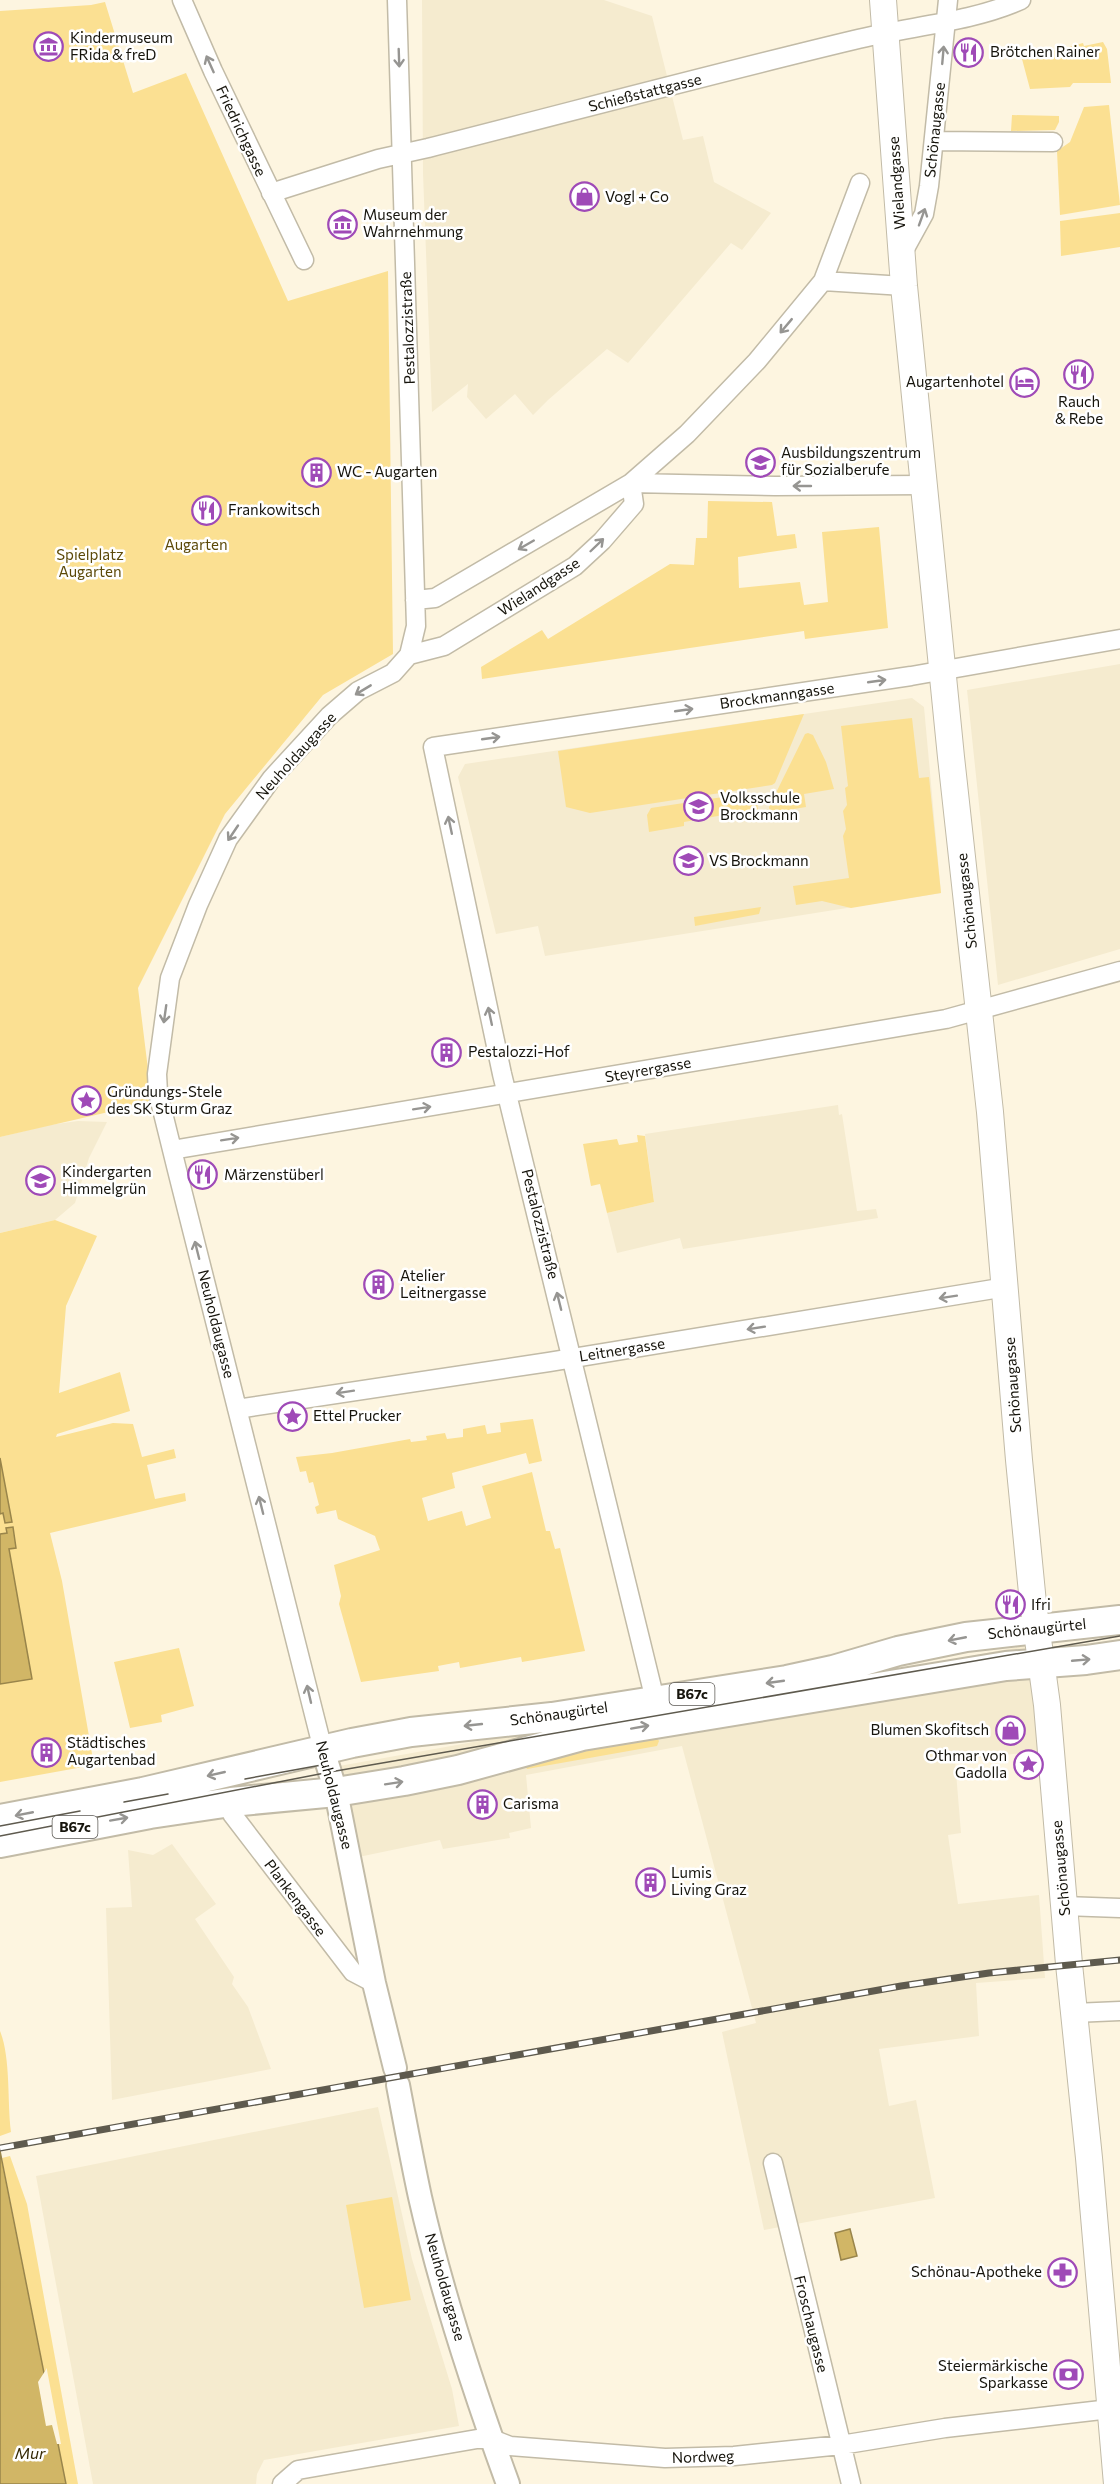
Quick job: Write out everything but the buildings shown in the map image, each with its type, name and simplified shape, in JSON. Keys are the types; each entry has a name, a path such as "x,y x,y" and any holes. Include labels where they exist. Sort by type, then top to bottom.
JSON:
{"main road":[{"name":"Wielandgasse","path":"883,0 904,286"},
{"name":"Schönaugasse","path":"904,286 942,670 990,1112 1019,1460 1036,1628 1042,1663 1117,2484"},
{"name":"Schönaugürtel","path":"0,1819 143,1792 411,1732 552,1717 787,1680 926,1644 1036,1628 1120,1620"},
{"name":"Schönaugürtel","path":"0,1843 150,1814 231,1802 336,1792 458,1770 582,1736 1006,1666 1120,1655"}],"street":[{"name":"Friedrichgasse","path":"182,0 304,260"},
{"name":"Pestalozzistraße","path":"397,0 416,626 409,655"},
{"name":"Schönaugasse","path":"902,254 924,214 934,141 948,0"},
{"name":"Schießstattgasse","path":"271,193 378,159 886,33 1002,9 1021,0"},
{"path":"934,141 1053,142"},
{"path":"415,600 435,598 631,483 687,434 757,361 823,281 860,183"},
{"path":"823,281 904,286"},
{"path":"631,483 775,486 923,485"},
{"name":"Wielandgasse","path":"409,655 444,646 575,566 602,541 634,504 631,483"},
{"name":"Brockmanngasse","path":"433,747 942,670 1120,639"},
{"name":"Neuholdaugasse","path":"409,655 393,673 358,691 329,716 272,778 228,839 198,905 170,978 157,1074 158,1093 336,1792 374,1983 397,2076 420,2197 438,2269 508,2484"},
{"name":"Pestalozzistraße","path":"433,747 508,1094 655,1700"},
{"name":"Steyrergasse","path":"172,1149 934,1021 1120,971"},
{"name":"Leitnergasse","path":"237,1409 573,1358 1006,1287"},
{"name":"Plankengasse","path":"231,1802 232,1814 306,1914 353,1972 374,1983"},
{"path":"1064,1906 1120,1908"},
{"path":"1074,2013 1120,2011"},
{"name":"Froschaugasse","path":"773,2163 851,2484"},
{"name":"Nordweg","path":"282,2484 298,2470 469,2440 492,2439 510,2446 665,2458 734,2456 841,2445 945,2428 1110,2409"}],"shaded area":[{"name":"Vogl + Co","path":"422,0 604,0 652,16 683,140 703,136 714,182 771,213 742,250 731,243 628,363 607,349 533,415 515,394 486,419 467,397 468,384 432,412 423,173"},
{"path":"1120,664 1120,949 998,985 967,690"},
{"name":"Volksschule Brockmann","path":"912,698 924,707 941,893 545,956 538,926 496,934 458,777 465,764"},
{"path":"838,1105 839,1115 842,1114 857,1211 876,1209 878,1218 683,1249 680,1238 617,1253 607,1213 654,1202 645,1134"},
{"name":"Kindergarten Himmelgrün","path":"78,1121 107,1122 89,1158 75,1203 55,1220 0,1233 0,1137 49,1125"},
{"path":"1039,1643 1051,1750 955,1760 961,1833 948,1835 958,1904 1039,1895 1045,1978 976,1983 979,2036 879,2049 889,2106 916,2100 935,2198 764,2230 722,2032 756,2023 682,1746 526,1775 531,1828 509,1833 510,1838 443,1849 440,1840 349,1859 328,1768 856,1678"},
{"path":"172,1844 216,1904 195,1919 234,1977 232,1984 248,2007 271,2069 112,2100 106,1908 132,1907 128,1850 153,1855"},
{"path":"378,2107 412,2259 452,2389 459,2426 264,2460 257,2474 256,2484 93,2484 36,2176"}],"green space":[{"name":"Augarten","path":"105,2 133,93 186,73 288,301 388,271 393,654 323,695 225,814 138,988 152,1102 0,1137 0,11"},
{"path":"1103,42 1107,49 1111,83 1073,83 1070,87 1030,89 1022,59 1083,43 1084,46"},
{"path":"1109,105 1120,205 1060,215 1057,151 1070,142 1084,107"},
{"path":"1012,115 1059,116 1059,122 1055,130 1011,131"},
{"path":"1120,213 1120,247 1061,256 1060,221"},
{"path":"708,501 772,502 777,536 795,534 797,548 738,557 739,588 800,582 804,605 828,602 822,532 879,527 888,628 805,639 804,631 482,679 481,667 542,630 548,639 670,564 694,565 696,538 707,538"},
{"path":"804,714 775,783 772,785 590,813 566,807 558,751"},
{"path":"912,718 919,778 929,777 941,893 851,908 822,901 796,905 793,886 849,878 843,836 846,829 843,811 847,805 845,788 848,786 841,726"},
{"path":"805,734 813,735 826,762 834,789 804,794 806,807 770,813 769,807"},
{"path":"749,793 756,798 759,815 730,819 729,814 684,822 684,826 649,832 647,815 651,808"},
{"path":"761,907 759,914 695,926 694,917"},
{"path":"637,1135 645,1136 654,1202 607,1213 600,1184 591,1186 583,1144 617,1139 619,1145 638,1142"},
{"path":"55,1220 97,1236 66,1306 59,1393 120,1372 130,1411 57,1434 56,1437 113,1423 133,1424 142,1457 174,1449 176,1458 147,1465 155,1499 185,1493 186,1501 50,1533 62,1581 94,1765 0,1782 0,1233"},
{"path":"533,1419 542,1461 529,1464 526,1453 452,1473 455,1488 422,1498 428,1521 462,1511 466,1526 491,1518 482,1486 532,1472 546,1531 550,1531 555,1549 560,1548 585,1651 522,1662 521,1657 460,1668 459,1662 438,1666 439,1671 361,1682 339,1604 341,1596 334,1565 380,1550 375,1536 338,1519 336,1510 317,1514 315,1507 319,1505 313,1482 309,1483 306,1471 300,1472 296,1457 410,1439 411,1442 427,1440 426,1436 445,1433 447,1439 463,1437 463,1429 485,1425 487,1434 501,1432 500,1423"},
{"path":"179,1648 194,1706 161,1715 162,1722 130,1728 114,1662"},
{"path":"645,1738 657,1738 659,1741 657,1746 527,1769 524,1765 525,1762"},
{"path":"0,2031 6,2054 11,2132 0,2136"},
{"path":"10,2156 27,2204 78,2484 66,2484 2,2158"},
{"path":"392,2197 411,2300 364,2308 346,2205"}],"water":[{"path":"0,1458 12,1522 5,1523 3,1513 0,1514"},
{"path":"13,1527 16,1548 9,1549 32,1679 0,1684 0,1534 7,1533 6,1528"},
{"name":"Mur","path":"0,2151 66,2484 0,2484"},
{"path":"850,2229 857,2256 841,2260 835,2233"}],"pier":[{"path":"47,2368 61,2444 57,2444 52,2425 46,2426 38,2382"}],"tram line":[{"path":"0,1836 330,1772 1120,1636"},
{"path":"245,1779 327,1764"},
{"path":"124,1802 168,1794"},
{"path":"0,1826 80,1811"}],"railway":[{"path":"0,2148 901,1986 989,1973 1120,1960"}],"place":[{"name":"Kindermuseum FRida & freD","path":"49,47"},
{"name":"Brötchen Rainer","path":"969,52"},
{"name":"Vogl + Co","path":"584,197"},
{"name":"Museum der Wahrnehmung","path":"342,224"},
{"name":"Rauch & Rebe","path":"1079,375"},
{"name":"Augartenhotel","path":"1025,382"},
{"name":"Ausbildungszentrum für Sozialberufe","path":"760,462"},
{"name":"WC - Augarten","path":"316,472"},
{"name":"Frankowitsch","path":"207,510"},
{"name":"Volksschule Brockmann","path":"699,807"},
{"name":"VS Brockmann","path":"688,861"},
{"name":"Pestalozzi-Hof","path":"447,1052"},
{"name":"Gründungs-Stele des SK Sturm Graz","path":"86,1101"},
{"name":"Märzenstüberl","path":"203,1175"},
{"name":"Kindergarten Himmelgrün","path":"41,1181"},
{"name":"Atelier Leitnergasse","path":"379,1285"},
{"name":"Ettel Prucker","path":"292,1416"},
{"name":"Ifri","path":"1010,1605"},
{"name":"Blumen Skofitsch","path":"1010,1730"},
{"name":"Städtisches Augartenbad","path":"46,1752"},
{"name":"Othmar von Gadolla","path":"1028,1765"},
{"name":"Carisma","path":"482,1804"},
{"name":"Lumis Living Graz","path":"650,1882"},
{"name":"Schönau-Apotheke","path":"1063,2272"},
{"name":"Steiermärkische Sparkasse","path":"1069,2375"}],"park label":[{"name":"Spielplatz Augarten","path":"90,564"}]}
